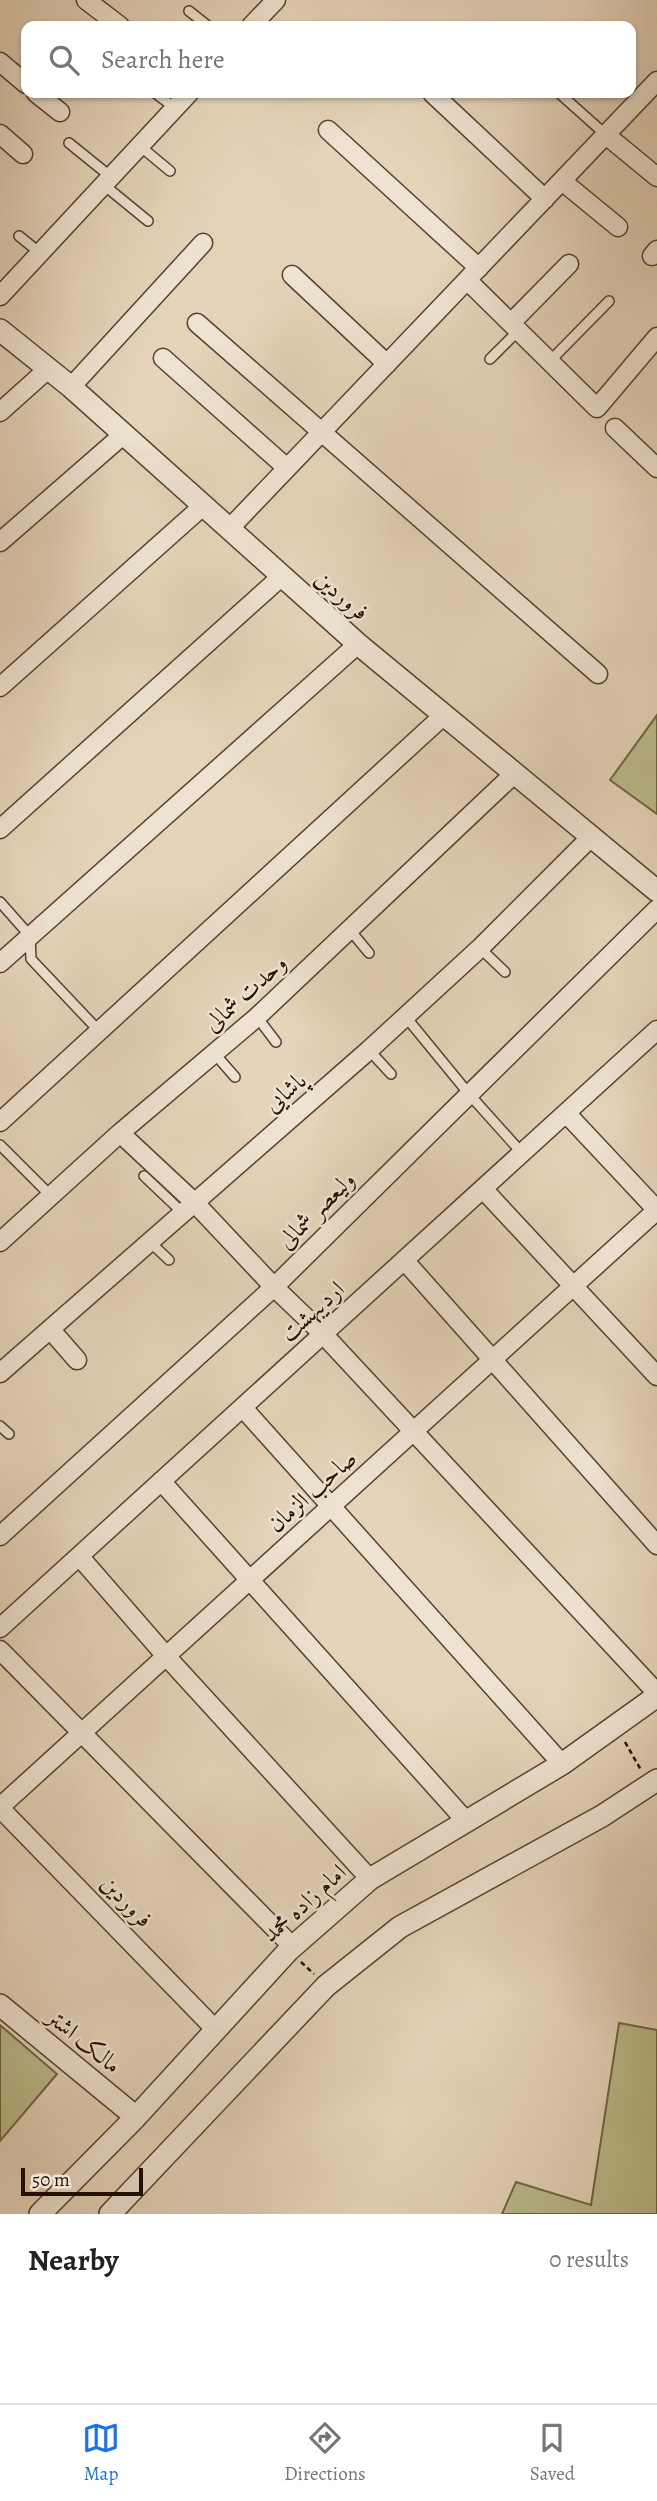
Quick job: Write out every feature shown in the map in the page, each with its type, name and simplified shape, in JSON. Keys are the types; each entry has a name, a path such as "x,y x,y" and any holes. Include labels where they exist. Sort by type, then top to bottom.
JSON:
{"street":[{"path":"86,0 113,21"},
{"path":"256,21 276,0"},
{"path":"0,62 21,81"},
{"path":"229,529 657,81"},
{"path":"42,98 60,113"},
{"path":"0,296 184,98"},
{"path":"437,98 545,199"},
{"path":"328,130 473,274 515,327 597,408 657,337"},
{"path":"0,134 23,153"},
{"path":"606,135 657,177"},
{"path":"562,181 618,227"},
{"path":"71,387 203,243"},
{"path":"515,327 569,264"},
{"path":"292,275 387,364"},
{"path":"197,323 598,674"},
{"name":"فروردین","path":"0,330 71,387 358,644 657,891"},
{"path":"163,358 287,468"},
{"path":"0,412 48,369"},
{"path":"615,428 657,467"},
{"path":"0,542 124,434"},
{"path":"0,687 204,505"},
{"path":"0,829 281,577"},
{"path":"0,963 358,644"},
{"path":"0,1122 443,716"},
{"name":"وحدت شمالی","path":"0,1242 120,1133 257,1017 515,773"},
{"name":"پاشایی","path":"0,1373 369,1050 480,948 592,836"},
{"name":"ولیعصر شمالی","path":"0,1536 274,1287 657,909"},
{"name":"اردیبهشت","path":"0,1628 522,1153 655,1037"},
{"path":"566,1114 657,1210"},
{"path":"120,1133 189,1208 323,1335 657,1694"},
{"path":"483,1189 657,1376"},
{"name":"صاحب الزمان","path":"0,1808 657,1210"},
{"path":"404,1260 657,1545"},
{"path":"50,1329 78,1360"},
{"path":"243,1408 562,1764"},
{"path":"161,1481 466,1821"},
{"path":"79,1556 166,1657 370,1879"},
{"path":"0,1650 291,1949"},
{"name":"امام زاده محمد","path":"40,2214 136,2117 291,1949 370,1879 562,1764 657,1694"},
{"path":"110,2214 326,1986 400,1927 602,1816 653,1783"},
{"name":"فروردین","path":"0,1808 216,2030"},
{"name":"مالک اشتر","path":"0,2005 136,2117"}],"lane":[{"path":"189,11 202,21"},
{"path":"162,98 175,108"},
{"path":"565,98 606,135"},
{"path":"69,143 148,221"},
{"path":"140,146 170,171"},
{"path":"19,236 40,253"},
{"path":"550,361 609,301"},
{"path":"490,359 515,327"},
{"path":"0,902 30,936 31,959 99,1031"},
{"path":"350,930 369,953"},
{"path":"480,948 505,972"},
{"path":"405,1016 522,1153"},
{"path":"257,1017 276,1042"},
{"path":"369,1050 391,1074"},
{"path":"214,1053 235,1077"},
{"path":"0,1145 51,1197"},
{"path":"145,1176 189,1208"},
{"path":"151,1243 169,1259"},
{"path":"0,1426 9,1434"}],"path":[{"path":"616,1726 653,1783"},
{"path":"291,1949 326,1986"}],"green space":[{"path":"657,715 657,814 610,780"},
{"path":"619,2023 657,2030 657,2214 502,2214 516,2182 591,2205"},
{"path":"0,2025 57,2074 0,2141"}]}
